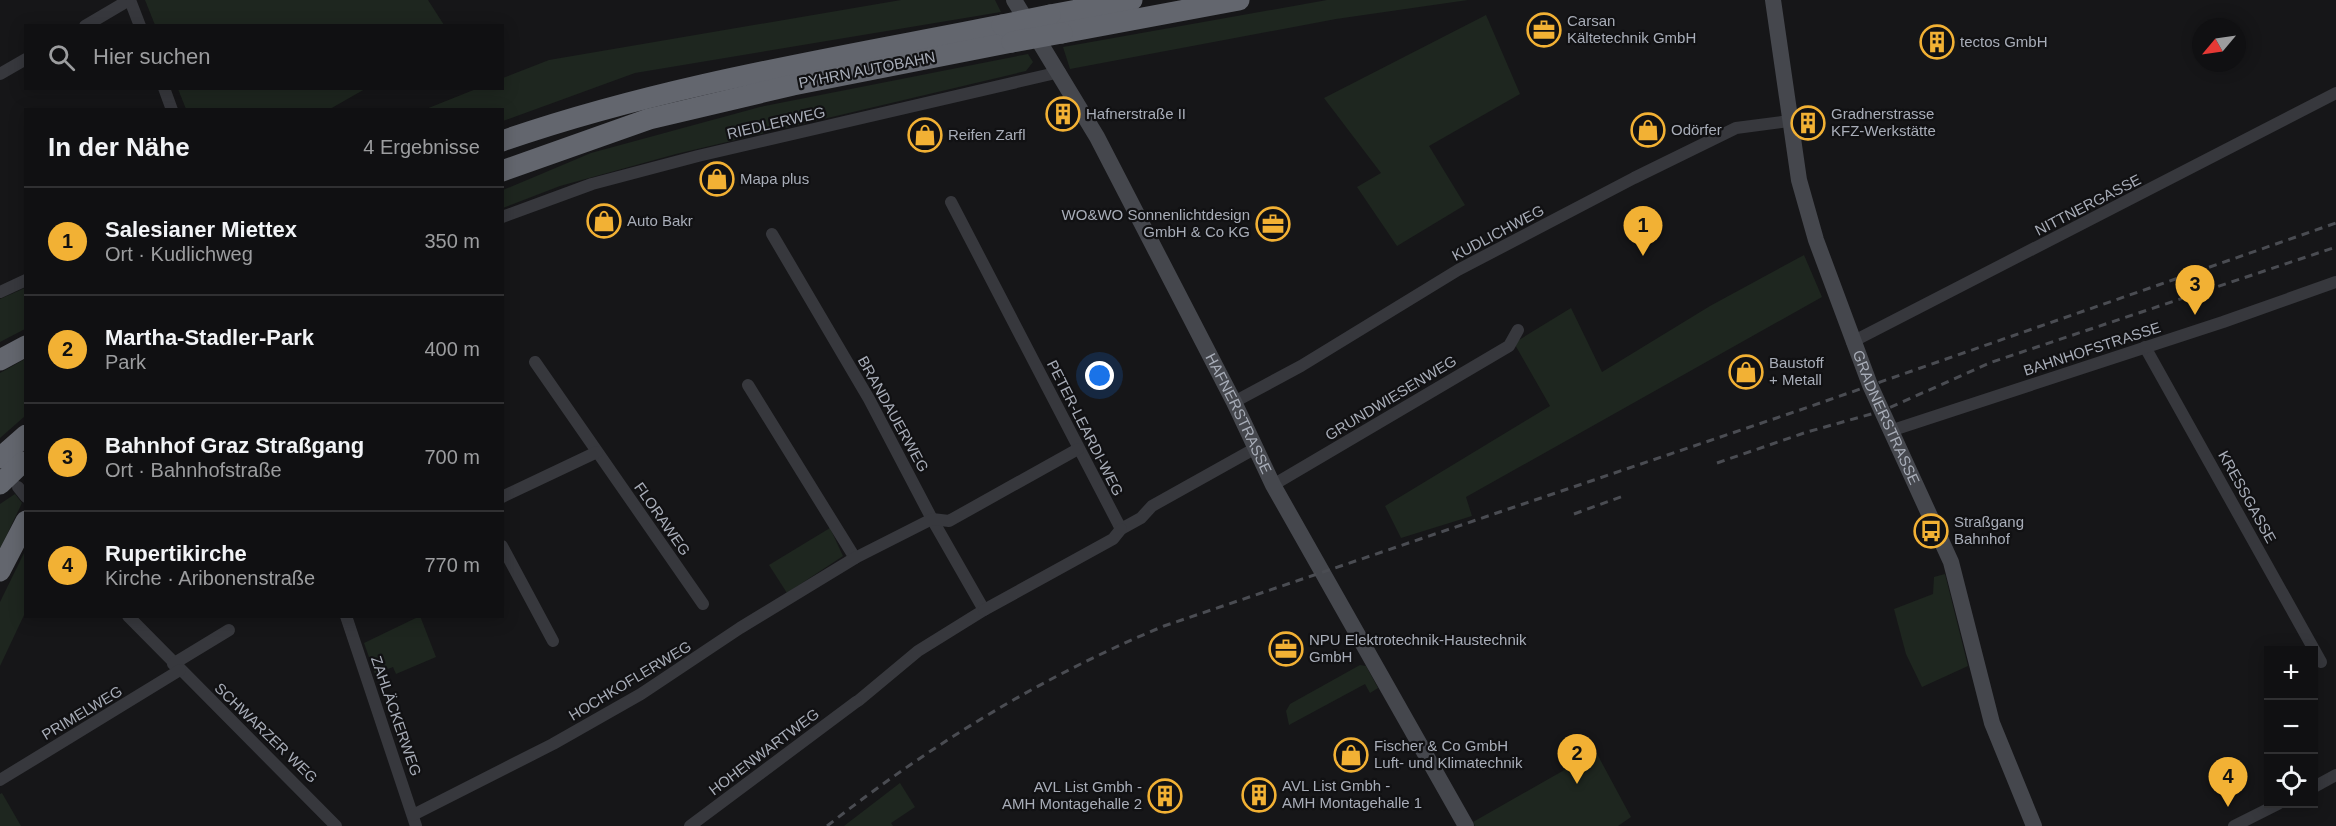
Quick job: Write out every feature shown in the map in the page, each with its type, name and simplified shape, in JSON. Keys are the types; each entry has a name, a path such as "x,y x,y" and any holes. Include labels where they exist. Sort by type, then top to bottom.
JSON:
{"highway":[{"name":"PYHRN AUTOBAHN","path":"1056,24 1132,0"},
{"name":"PYHRN AUTOBAHN","path":"504,140 560,121 794,67 1056,24 1239,0"},
{"name":"PYHRN AUTOBAHN","path":"504,170 649,119 1007,33"},
{"path":"504,152 626,105"},
{"path":"0,360 24,347"},
{"path":"14,490 17,453"},
{"path":"0,571 24,525"}],"street":[{"path":"88,24 130,0 139,24"},
{"name":"HAFNERSTRASSE","path":"1014,0 1060,72 1124,187 1234,402 1254,449 1273,485 1466,826"},
{"name":"GRADNERSTRASSE","path":"1773,0 1798,180 1816,240 1852,342 1890,431 1920,490 1951,562 1971,651 1992,723 2034,826"},
{"path":"0,74 24,60"},
{"name":"RIEDLERWEG","path":"504,216 592,184 698,156 1060,72"},
{"path":"165,90 171,108"},
{"name":"NITTNERGASSE","path":"1852,342 2336,93"},
{"name":"KUDLICHWEG","path":"1234,402 1301,366 1458,270 1634,178 1736,128 1789,121"},
{"name":"PETER-LEARDI-WEG","path":"951,201 1121,529"},
{"name":"BRANDAUERWEG","path":"772,234 879,417 932,519 984,610"},
{"path":"0,292 24,281"},
{"name":"BAHNHOFSTRASSE","path":"1890,431 2336,282"},
{"name":"GRUNDWIESENWEG","path":"1273,485 1509,346 1518,330"},
{"name":"KRESSGASSE","path":"2145,347 2321,662"},
{"name":"FLORAWEG","path":"535,362 703,604"},
{"path":"748,386 855,558"},
{"name":"HOCHKOFLERWEG","path":"415,821 641,694 740,628 855,558 932,519 949,521 1078,449"},
{"path":"984,610 1113,539 1121,529 1141,518 1152,506 1254,449"},
{"path":"504,496 597,452"},
{"path":"504,550 554,641"},
{"name":"HOHENWARTWEG","path":"690,826 857,702 918,651 984,610"},
{"name":"SCHWARZER WEG","path":"130,618 302,789 336,826"},
{"name":"ZAHLÄCKERWEG","path":"347,618 415,821"},
{"path":"177,667 229,630"},
{"name":"PRIMELWEG","path":"0,780 177,667"},
{"path":"2318,784 2336,775"},
{"path":"2234,826 2270,808"}],"shaded area":[{"path":"145,0 428,0 443,24 155,24"},
{"path":"901,0 995,0 1001,12 635,73 504,121 504,108 428,108 474,90 504,90 504,78 549,60"},
{"path":"1327,0 1468,0 1336,19 1070,69 1063,47"},
{"path":"1486,15 1520,94 1429,146 1465,205 1397,246 1357,187 1381,173 1324,98"},
{"path":"1028,54 1033,62 1026,71 676,154 560,186 504,208 504,190 591,153 760,107"},
{"path":"179,90 363,90 332,108 186,108"},
{"path":"1804,255 1822,297 1466,497 1472,516 1401,538 1385,506 1550,406 1514,343 1571,308 1602,372 1710,306"},
{"path":"24,288 24,330 0,342 0,299"},
{"path":"24,360 24,417 0,438 0,373"},
{"path":"15,494 22,503 0,549 0,504"},
{"path":"830,528 843,556 787,593 769,565"},
{"path":"24,553 24,615 0,666 0,602"},
{"path":"1945,574 1968,666 1922,687 1906,654 1894,609 1933,594 1934,577"},
{"path":"416,618 421,618 436,657 396,674 393,667 375,674 364,643"},
{"path":"1360,665 1366,666 1378,688 1370,693 1365,684 1289,725 1286,711 1290,704"},
{"path":"1596,752 1631,817 1618,826 1475,826 1473,822"},
{"path":"900,783 915,807 891,823 893,826 844,826"},
{"path":"2,793 21,826 0,826 0,794"}],"railway":[{"path":"827,826 907,767 989,714 1074,667 1164,626 1800,410 2336,223"},
{"path":"1717,463 1807,432 1882,411 1992,362 2336,247"},
{"path":"1574,514 1626,495"}],"place":[{"name":"Carsan Kältetechnik GmbH","path":"1544,30"},
{"name":"tectos GmbH","path":"1937,42"},
{"name":"Hafnerstraße II","path":"1063,114"},
{"name":"Gradnerstrasse KFZ-Werkstätte","path":"1808,123"},
{"name":"Odörfer","path":"1648,130"},
{"name":"Reifen Zarfl","path":"925,135"},
{"name":"Mapa plus","path":"717,179"},
{"name":"Auto Bakr","path":"604,221"},
{"name":"WO&WO Sonnenlichtdesign GmbH & Co KG","path":"1273,224"},
{"name":"Salesianer Miettex","path":"1643,256"},
{"name":"Bahnhof Graz Straßgang","path":"2195,315"},
{"name":"Baustoff + Metall","path":"1746,372"},
{"name":"Straßgang Bahnhof","path":"1931,531"},
{"name":"NPU Elektrotechnik-Haustechnik GmbH","path":"1286,649"},
{"name":"Fischer & Co GmbH Luft- und Klimatechnik","path":"1351,755"},
{"name":"Martha-Stadler-Park","path":"1577,784"},
{"name":"AVL List Gmbh - AMH Montagehalle 1","path":"1259,795"},
{"name":"AVL List Gmbh - AMH Montagehalle 2","path":"1165,796"},
{"name":"Rupertikirche","path":"2228,807"}]}
